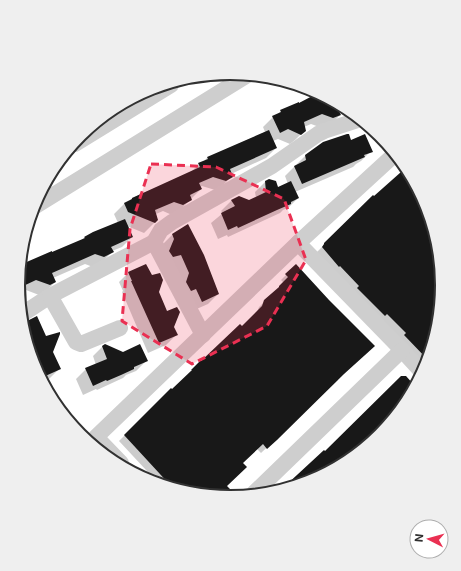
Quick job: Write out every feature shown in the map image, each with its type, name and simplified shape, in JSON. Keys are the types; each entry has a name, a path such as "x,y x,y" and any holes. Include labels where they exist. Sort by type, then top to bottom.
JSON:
{"street":[{"path":"43,201 240,80"},
{"path":"93,133 155,95"},
{"path":"27,311 50,296 154,242 161,230 172,222 272,166 318,134 355,121"},
{"path":"93,438 298,243 392,157"},
{"path":"154,242 203,335"},
{"path":"298,243 418,368"},
{"path":"50,296 76,342 78,343 81,344 120,328"},
{"path":"258,489 402,350"}],"highlighted area":[{"path":"151,164 216,167 284,199 306,260 267,326 192,364 122,321 130,229"}],"building":[{"path":"311,97 339,112 341,115 333,118 322,114 304,122 306,131 301,135 288,129 280,133 272,116 281,112 280,110"},
{"path":"269,130 277,148 230,169 233,177 226,181 213,177 199,183 202,189 190,195 192,200 183,205 174,202 155,210 158,220 155,223 128,212 124,203 132,198 200,167 198,163 208,159 207,157"},
{"path":"349,134 351,140 365,134 373,152 364,155 365,157 302,184 294,166 306,160 305,155 323,142"},
{"path":"401,172 415,195 425,219 432,245 436,272 436,299 432,326 424,355 404,335 406,333 387,314 385,316 357,288 359,286 340,266 339,267 322,247 324,243 373,195 374,196"},
{"path":"269,179 276,181 278,187 291,181 299,198 291,202 291,204 238,228 237,226 228,230 221,213 235,206 231,200 239,196 249,200 266,192 265,181"},
{"path":"125,219 133,237 111,247 114,252 104,257 95,254 52,273 56,282 50,285 36,280 25,285 27,262 85,238 84,237"},
{"path":"188,224 204,255 219,294 202,302 196,289 191,291 186,282 189,273 181,255 173,257 169,251 174,239 172,234"},
{"path":"146,264 152,275 160,273 163,280 159,292 167,311 177,307 180,312 174,327 178,335 159,343 128,272"},
{"path":"296,264 329,300 375,346 267,449 263,444 243,463 247,467 227,486 230,489 228,491 190,487 166,481 124,435 171,388 172,389 240,324 242,326 262,306 264,300 288,277 285,274"},
{"path":"37,316 46,336 60,332 53,352 61,369 46,376 36,352 28,320"},
{"path":"105,344 123,352 140,344 148,361 121,375 93,386 85,368 107,359 102,346"},
{"path":"401,376 406,376 411,382 394,411 376,431 356,449 321,470 289,483 324,450 325,451"}]}
